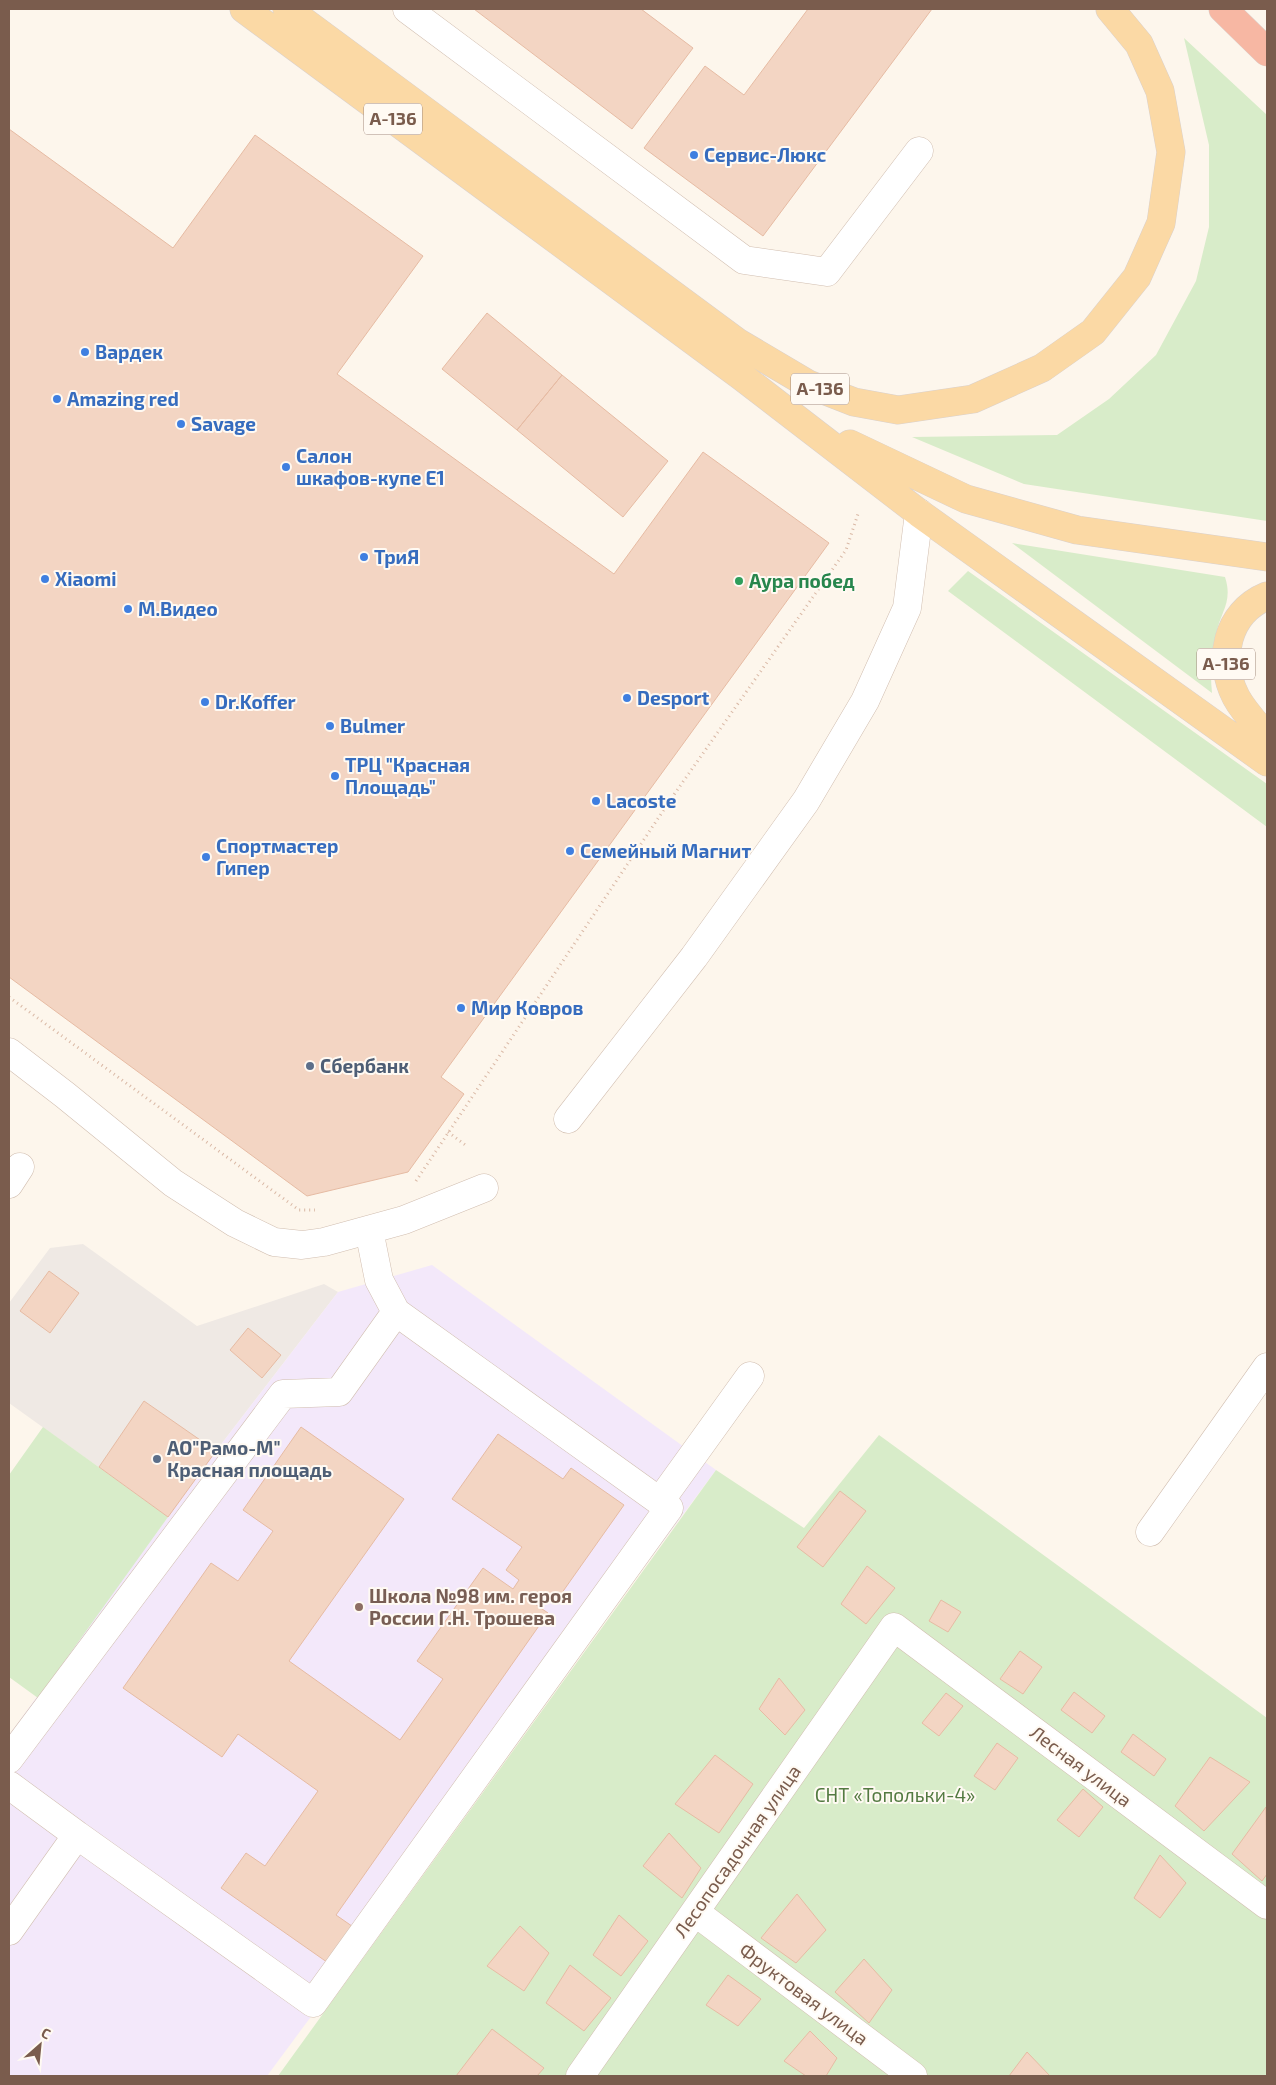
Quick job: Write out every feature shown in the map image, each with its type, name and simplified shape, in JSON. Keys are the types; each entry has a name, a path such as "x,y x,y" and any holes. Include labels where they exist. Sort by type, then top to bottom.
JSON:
{"highway":[{"path":"1223,9 1267,52"}],"main road":[{"name":"А-136","path":"244,9 741,376 919,513 1267,762"},
{"name":"А-136","path":"287,9 737,342 808,384 854,402 898,410 973,399 1042,368 1093,332 1137,277 1161,223 1171,152 1160,91 1139,44 1110,9"},
{"name":"А-136","path":"741,376 855,448 966,499 1077,530 1267,558"},
{"name":"А-136","path":"1267,596 1250,606 1232,627 1226,656 1231,686 1237,700 1267,737"}],"street":[{"path":"406,9 744,260 827,272 920,151"},
{"path":"568,1119 694,957 806,801 865,701 907,608 919,513"},
{"path":"9,1052 173,1183 235,1223 274,1242 302,1245 324,1242 404,1220 484,1188"},
{"path":"9,1784 313,2004 669,1508 396,1312 379,1280 369,1230"},
{"path":"9,1759 283,1394 339,1392 396,1312"},
{"path":"1150,1532 1267,1368"},
{"path":"660,1502 750,1376"},
{"name":"Лесная улица","path":"894,1627 1267,1905"},
{"name":"Лесопосадочная улица","path":"593,2072 695,1912 894,1627"},
{"path":"9,1931 77,1835"},
{"name":"Фруктовая улица","path":"695,1912 913,2076"}],"path":[{"path":"407,1184 416,1181 673,796 846,550 859,512"},
{"path":"9,997 299,1210 318,1210"},
{"path":"448,1132 468,1147"}],"shaded area":[{"path":"83,1244 197,1326 324,1284 338,1292 168,1517 9,1403 9,1303 50,1248"},
{"name":"Школа №98 им. героя России Г.Н. Трошева","path":"432,1265 716,1470 267,2076 9,2076 9,1735 216,1451 338,1292"}],"green space":[{"path":"1184,38 1267,115 1267,521 1024,484 912,437 1057,435 1109,399 1156,355 1196,281 1209,227 1209,145"},
{"path":"1012,543 1225,577 1228,593 1213,648 1212,693"},
{"path":"968,571 1267,784 1267,827 948,591"},
{"path":"43,1427 168,1517 38,1698 9,1677 9,1475"},
{"name":"СНТ «Топольки-4»","path":"879,1435 1267,1718 1267,2076 278,2076 716,1470 804,1528"}],"building":[{"path":"474,9 641,9 693,48 632,129"},
{"path":"808,9 932,9 763,236 644,148 705,66 744,95"},
{"name":"ТРЦ \"Красная Площадь\"","path":"9,129 173,248 255,135 423,256 337,374 614,574 703,452 829,543 441,1077 464,1094 408,1172 307,1196 9,977"},
{"path":"487,313 562,375 517,430 442,369"},
{"path":"562,375 668,461 623,517 517,430"},
{"path":"49,1271 79,1293 50,1333 20,1311"},
{"path":"248,1328 281,1355 262,1378 230,1350"},
{"name":"АО\"Рамо-М\" Красная площадь","path":"144,1401 216,1451 168,1517 99,1467"},
{"path":"301,1427 404,1499 289,1661 400,1740 443,1679 417,1661 483,1568 513,1589 519,1580 506,1570 522,1547 452,1499 498,1434 563,1479 571,1468 624,1505 554,1604 539,1593 532,1602 548,1613 336,1915 359,1931 334,1967 221,1888 246,1853 265,1866 318,1791 238,1734 222,1757 123,1688 211,1563 238,1581 273,1531 243,1510"},
{"path":"840,1491 866,1511 823,1567 797,1547"},
{"path":"867,1566 895,1588 866,1624 841,1604"},
{"path":"941,1600 961,1612 948,1632 929,1621"},
{"path":"1020,1651 1042,1667 1023,1694 1000,1679"},
{"path":"779,1678 805,1710 785,1735 759,1709"},
{"path":"1074,1692 1105,1716 1092,1733 1061,1710"},
{"path":"946,1693 963,1706 939,1736 922,1723"},
{"path":"1133,1734 1166,1759 1154,1776 1121,1752"},
{"path":"997,1743 1018,1758 995,1790 974,1776"},
{"path":"715,1755 753,1784 719,1833 675,1804"},
{"path":"1210,1757 1250,1782 1204,1831 1175,1806"},
{"path":"1083,1789 1103,1807 1079,1837 1057,1820"},
{"path":"1266,1807 1267,1874 1262,1881 1232,1854"},
{"path":"669,1833 701,1868 682,1898 643,1866"},
{"path":"1160,1855 1186,1883 1160,1918 1134,1898"},
{"path":"797,1894 826,1930 796,1963 761,1938"},
{"path":"619,1915 648,1941 621,1976 593,1955"},
{"path":"520,1926 549,1953 524,1991 487,1966"},
{"path":"864,1959 892,1990 869,2023 835,1992"},
{"path":"570,1965 611,1998 584,2031 546,2003"},
{"path":"728,1975 761,1999 738,2026 706,2005"},
{"path":"492,2029 544,2068 537,2076 456,2076"},
{"path":"810,2031 837,2058 826,2076 806,2076 784,2061"},
{"path":"1027,2052 1050,2076 1009,2076"}],"place":[{"name":"Сервис-Люкс","path":"694,155"},
{"name":"Вардек","path":"85,352"},
{"name":"Amazing red","path":"57,399"},
{"name":"Savage","path":"181,424"},
{"name":"Салон шкафов-купе Е1","path":"286,467"},
{"name":"ТриЯ","path":"364,557"},
{"name":"Xiaomi","path":"45,579"},
{"name":"Аура побед","path":"739,581"},
{"name":"М.Видео","path":"128,609"},
{"name":"Desport","path":"627,698"},
{"name":"Dr.Koffer","path":"205,702"},
{"name":"Bulmer","path":"330,726"},
{"name":"ТРЦ \"Красная Площадь\"","path":"335,776"},
{"name":"Lacoste","path":"596,801"},
{"name":"Семейный Магнит","path":"570,851"},
{"name":"Спортмастер Гипер","path":"206,857"},
{"name":"Мир Ковров","path":"461,1008"},
{"name":"Сбербанк","path":"310,1066"},
{"name":"АО\"Рамо-М\" Красная площадь","path":"157,1459"},
{"name":"Школа №98 им. героя России Г.Н. Трошева","path":"359,1607"}]}
